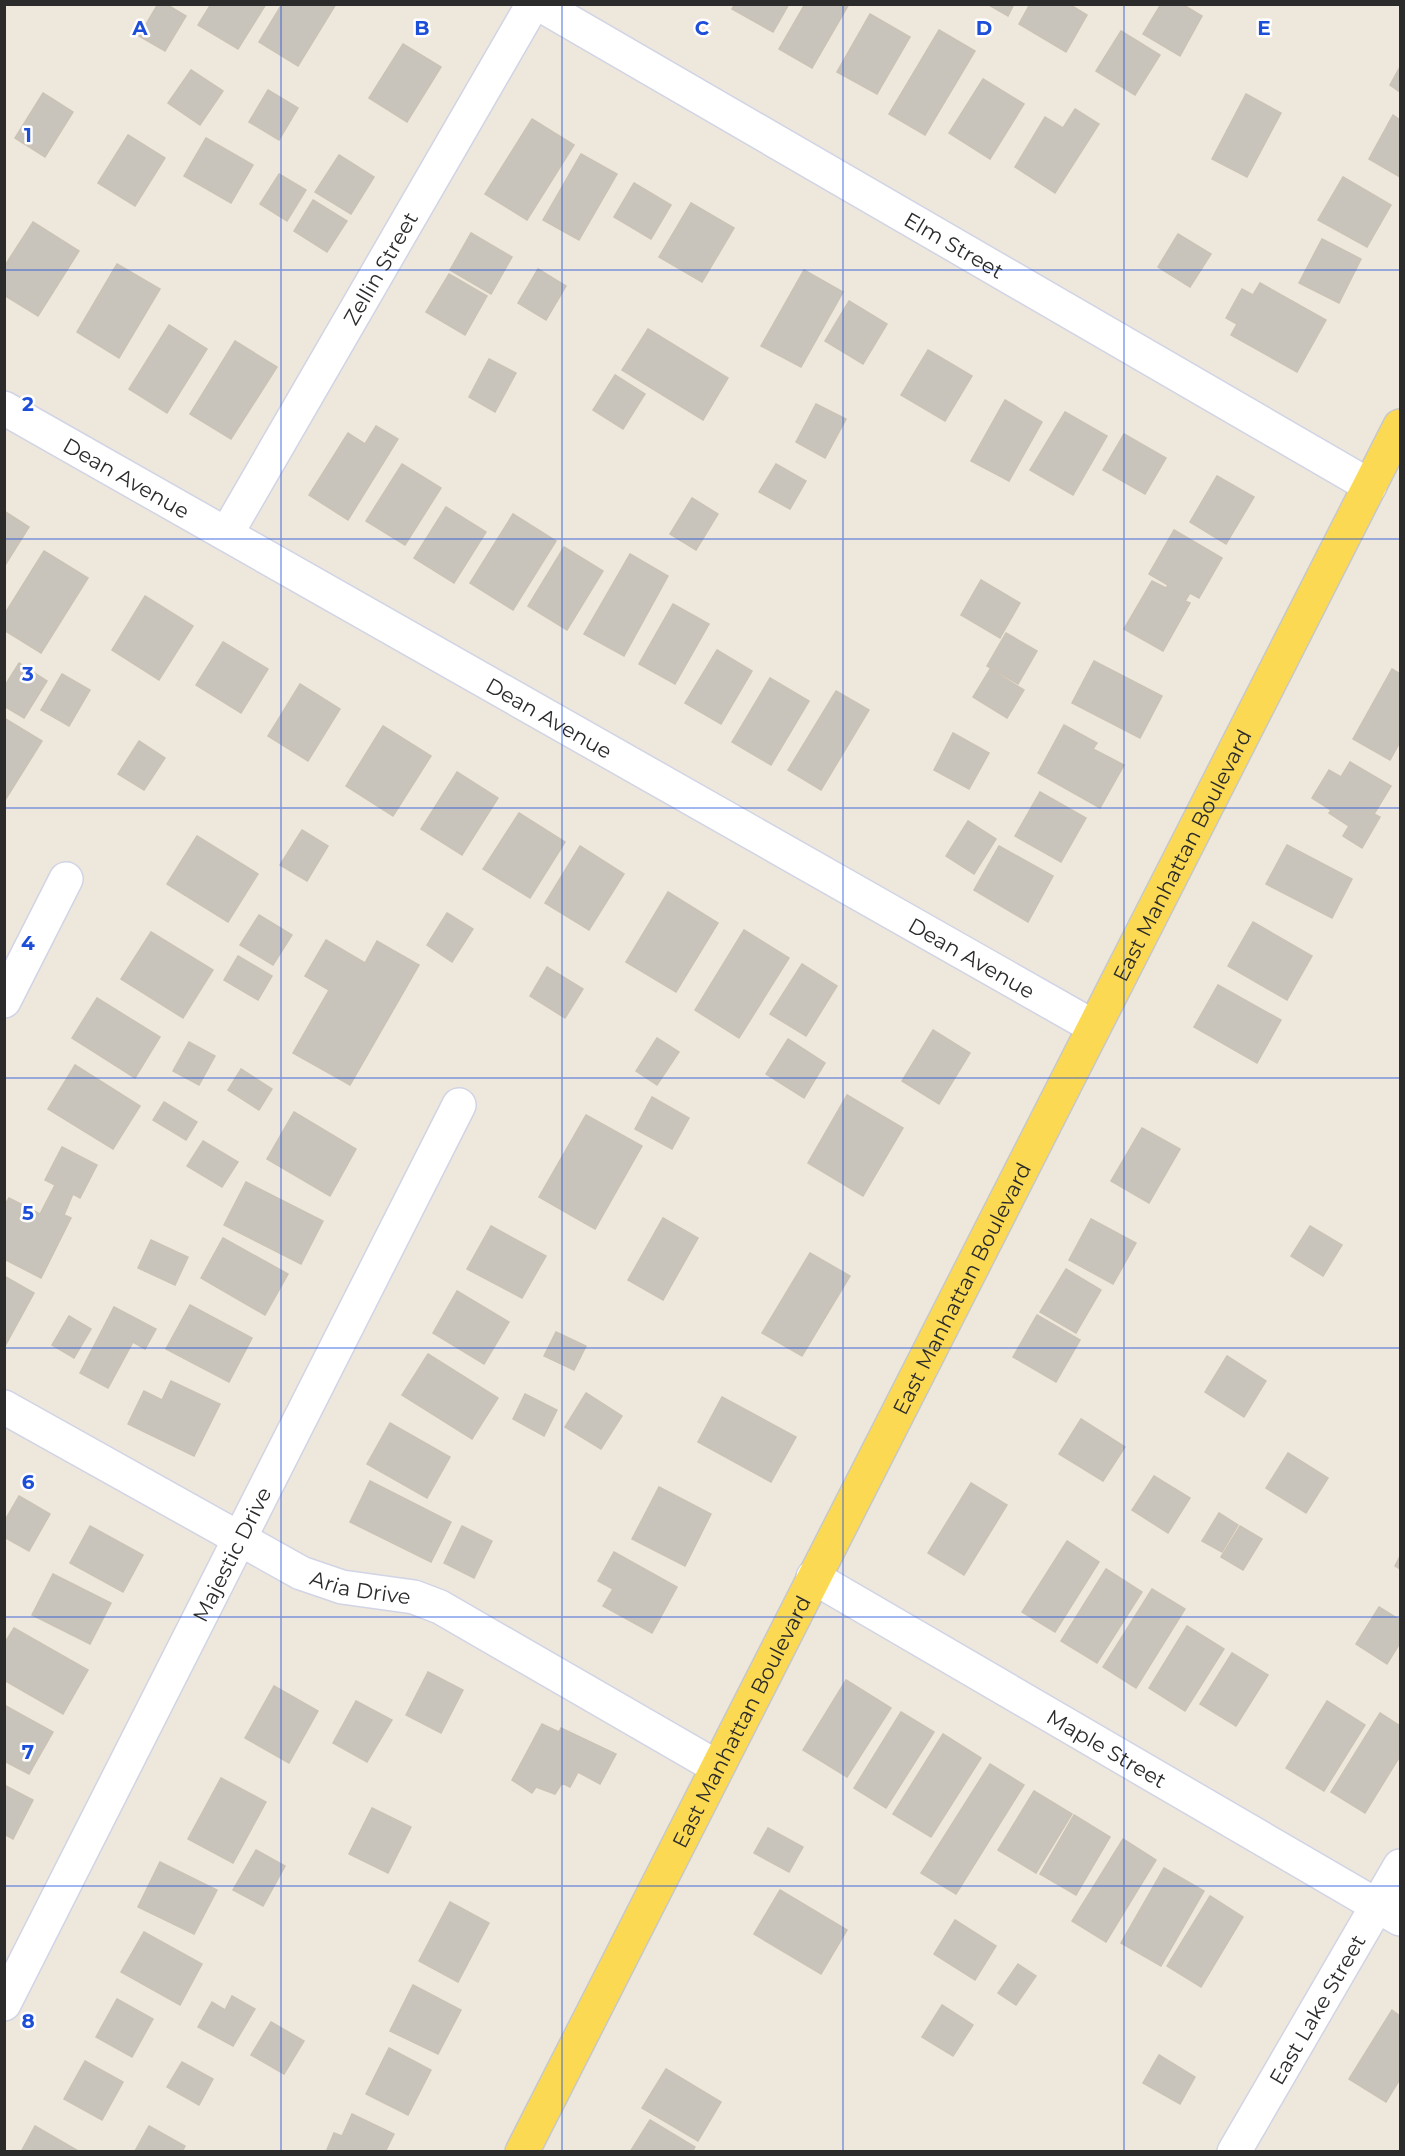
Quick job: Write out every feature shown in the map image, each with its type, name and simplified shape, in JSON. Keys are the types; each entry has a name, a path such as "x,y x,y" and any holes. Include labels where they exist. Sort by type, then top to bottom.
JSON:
{"main road":[{"name":"East Manhattan Boulevard","path":"522,2151 1401,426"}],"street":[{"name":"Zellin Street","path":"227,533 533,4"},
{"name":"Elm Street","path":"539,4 1370,486"},
{"name":"Dean Avenue","path":"4,408 1094,1027"},
{"path":"4,1000 66,879"},
{"name":"Majestic Drive","path":"4,2004 459,1105"},
{"name":"Aria Drive","path":"4,1407 238,1540 301,1573 324,1583 414,1597 440,1607 717,1767"},
{"name":"Maple Street","path":"813,1577 1389,1912"},
{"name":"East Lake Street","path":"1234,2151 1389,1912 1401,1866"}],"building":[{"path":"158,4 166,4 186,16 165,51 139,36"},
{"path":"211,4 266,4 238,49 198,25"},
{"path":"282,4 336,4 298,66 259,42"},
{"path":"735,4 789,4 773,32 732,9"},
{"path":"805,4 849,4 812,68 779,49"},
{"path":"987,4 1014,4 1008,16"},
{"path":"1030,4 1069,4 1087,15 1066,52 1019,24"},
{"path":"1161,4 1182,4 1202,16 1180,56 1143,34"},
{"path":"870,14 910,37 877,94 837,72"},
{"path":"939,30 975,51 925,135 889,114"},
{"path":"1121,31 1160,55 1135,95 1096,71"},
{"path":"403,44 441,67 407,122 369,98"},
{"path":"1400,67 1400,92 1390,85"},
{"path":"191,70 223,91 200,125 168,103"},
{"path":"983,79 1024,104 990,159 949,133"},
{"path":"268,90 298,108 279,140 249,122"},
{"path":"43,93 73,112 45,157 15,138"},
{"path":"1246,94 1281,113 1247,177 1212,159"},
{"path":"1075,109 1099,124 1055,193 1015,167 1045,117 1063,128"},
{"path":"1393,115 1400,120 1400,177 1369,159"},
{"path":"532,119 574,145 527,220 485,194"},
{"path":"128,135 165,158 135,206 98,183"},
{"path":"206,138 253,165 231,203 184,176"},
{"path":"581,154 617,174 579,240 543,220"},
{"path":"339,155 374,177 351,214 315,192"},
{"path":"279,174 306,190 287,221 260,204"},
{"path":"1343,177 1391,205 1367,247 1318,220"},
{"path":"634,183 671,205 651,239 614,217"},
{"path":"313,200 347,221 327,252 294,231"},
{"path":"691,203 734,228 702,282 659,257"},
{"path":"33,222 79,251 38,316 4,295 4,267"},
{"path":"471,233 512,257 491,294 450,270"},
{"path":"1178,234 1211,254 1190,287 1158,267"},
{"path":"1322,239 1361,259 1339,303 1299,283"},
{"path":"117,264 160,289 119,358 77,332"},
{"path":"538,269 566,286 546,320 518,303"},
{"path":"804,270 843,292 801,367 761,346"},
{"path":"449,274 487,296 465,335 426,312"},
{"path":"1260,283 1326,320 1297,372 1231,335 1237,324 1226,318 1242,289 1253,295"},
{"path":"849,301 887,324 863,364 825,341"},
{"path":"169,325 207,349 167,413 129,389"},
{"path":"648,329 728,378 703,420 622,370"},
{"path":"235,341 277,367 231,439 190,414"},
{"path":"928,350 972,376 945,421 901,395"},
{"path":"489,359 516,373 495,412 469,397"},
{"path":"615,375 645,394 623,429 593,410"},
{"path":"1005,400 1042,422 1009,481 971,461"},
{"path":"816,404 846,419 825,458 796,442"},
{"path":"1065,412 1107,436 1073,495 1030,470"},
{"path":"376,426 398,439 348,520 309,495 348,433 365,444"},
{"path":"1124,434 1166,458 1145,494 1103,470"},
{"path":"402,464 441,488 405,545 366,521"},
{"path":"776,464 806,481 790,509 759,492"},
{"path":"1217,476 1254,497 1226,544 1190,522"},
{"path":"692,498 718,514 696,550 670,534"},
{"path":"446,507 486,532 454,583 414,558"},
{"path":"4,511 29,527 4,567"},
{"path":"513,514 556,541 513,610 470,583"},
{"path":"1174,530 1222,558 1199,598 1190,593 1185,601 1190,603 1163,651 1124,629 1152,581 1166,588 1168,585 1149,574"},
{"path":"564,547 603,571 567,630 528,606"},
{"path":"44,551 88,578 41,653 4,630 4,615"},
{"path":"630,554 668,576 624,656 584,634"},
{"path":"981,580 1020,603 1000,638 961,615"},
{"path":"145,596 193,626 159,680 112,650"},
{"path":"673,604 709,624 675,684 639,664"},
{"path":"1006,633 1037,651 1018,684 987,666"},
{"path":"223,642 268,669 241,713 196,685"},
{"path":"717,650 752,671 721,724 685,703"},
{"path":"1094,661 1162,696 1140,738 1072,703"},
{"path":"19,663 47,681 24,718 4,706 4,687"},
{"path":"990,669 1024,690 1007,718 973,697"},
{"path":"1392,669 1400,674 1400,742 1390,760 1353,739"},
{"path":"62,674 90,690 69,726 41,710"},
{"path":"770,678 809,701 771,765 732,742"},
{"path":"300,684 340,709 308,761 268,736"},
{"path":"836,691 869,710 821,790 788,770"},
{"path":"4,718 42,741 4,802"},
{"path":"1064,725 1097,743 1093,749 1124,765 1100,808 1038,773"},
{"path":"383,726 431,756 393,816 346,786"},
{"path":"953,733 989,753 969,789 934,770"},
{"path":"139,741 165,758 144,790 118,774"},
{"path":"1350,762 1391,786 1374,814 1380,817 1362,848 1343,836 1349,826 1329,813 1331,810 1312,798 1329,770 1341,777"},
{"path":"457,772 498,798 462,855 421,829"},
{"path":"1040,792 1086,818 1061,862 1015,836"},
{"path":"519,813 565,842 530,898 483,869"},
{"path":"968,821 996,839 974,874 946,856"},
{"path":"302,830 328,846 307,881 280,865"},
{"path":"197,836 258,874 228,922 167,884"},
{"path":"1287,845 1352,879 1332,918 1266,884"},
{"path":"580,846 624,874 589,930 545,903"},
{"path":"999,846 1053,876 1028,922 974,890"},
{"path":"668,892 718,923 676,992 626,962"},
{"path":"447,913 473,929 452,962 427,945"},
{"path":"259,915 292,935 273,965 240,945"},
{"path":"1253,922 1312,956 1287,1000 1228,966"},
{"path":"744,930 789,958 739,1038 695,1010"},
{"path":"151,932 213,970 183,1018 121,979"},
{"path":"326,940 365,963 377,941 419,965 350,1085 293,1053 329,990 305,976"},
{"path":"238,956 272,976 258,1000 224,980"},
{"path":"802,964 837,986 806,1036 770,1014"},
{"path":"547,967 583,989 565,1018 530,996"},
{"path":"1218,985 1281,1020 1257,1063 1194,1027"},
{"path":"97,998 160,1037 135,1078 72,1038"},
{"path":"933,1030 970,1053 939,1104 902,1081"},
{"path":"657,1038 679,1052 657,1085 636,1071"},
{"path":"788,1039 825,1063 804,1098 766,1074"},
{"path":"189,1042 215,1056 199,1085 173,1071"},
{"path":"75,1065 140,1106 113,1149 48,1109"},
{"path":"241,1069 272,1089 259,1110 228,1090"},
{"path":"847,1095 903,1128 863,1196 808,1163"},
{"path":"652,1097 689,1118 672,1149 635,1129"},
{"path":"164,1102 197,1122 186,1140 153,1120"},
{"path":"294,1112 356,1149 330,1196 267,1159"},
{"path":"586,1115 642,1146 595,1229 539,1197"},
{"path":"1142,1128 1180,1149 1149,1203 1111,1181"},
{"path":"203,1141 238,1162 222,1187 187,1166"},
{"path":"62,1147 97,1165 80,1198 73,1194 64,1215 71,1218 41,1278 4,1259 4,1206 9,1198 40,1214 55,1185 45,1180"},
{"path":"246,1182 323,1221 301,1264 224,1225"},
{"path":"663,1218 698,1238 663,1300 628,1280"},
{"path":"1091,1219 1136,1243 1113,1284 1069,1260"},
{"path":"491,1226 546,1256 522,1298 467,1269"},
{"path":"1310,1226 1342,1245 1323,1276 1291,1256"},
{"path":"223,1238 288,1274 265,1315 201,1278"},
{"path":"151,1240 188,1257 175,1285 138,1268"},
{"path":"810,1253 850,1276 802,1356 762,1333"},
{"path":"1066,1269 1101,1290 1076,1333 1040,1312"},
{"path":"4,1276 34,1293 4,1348"},
{"path":"457,1291 509,1322 484,1364 433,1333"},
{"path":"190,1305 252,1338 229,1382 166,1349"},
{"path":"114,1307 156,1329 145,1349 133,1342 108,1388 80,1373"},
{"path":"1037,1315 1080,1340 1056,1382 1013,1357"},
{"path":"69,1316 91,1329 74,1358 52,1345"},
{"path":"556,1332 586,1346 574,1370 544,1356"},
{"path":"428,1354 498,1398 472,1439 402,1395"},
{"path":"1227,1356 1266,1381 1244,1417 1205,1392"},
{"path":"171,1381 220,1404 194,1456 128,1424 144,1391 162,1400"},
{"path":"586,1393 622,1416 601,1449 565,1427"},
{"path":"525,1394 557,1410 544,1436 513,1419"},
{"path":"722,1397 796,1437 771,1482 698,1442"},
{"path":"1081,1419 1125,1447 1103,1481 1059,1454"},
{"path":"390,1423 450,1457 427,1498 367,1464"},
{"path":"1288,1453 1328,1478 1306,1513 1266,1488"},
{"path":"1154,1476 1190,1498 1168,1533 1132,1510"},
{"path":"370,1481 451,1522 431,1562 350,1522"},
{"path":"971,1483 1007,1505 964,1575 928,1553"},
{"path":"659,1487 711,1514 685,1566 632,1539"},
{"path":"19,1496 50,1514 29,1551 4,1537 4,1522"},
{"path":"1219,1513 1238,1525 1222,1552 1202,1541"},
{"path":"90,1526 143,1555 123,1592 70,1563"},
{"path":"462,1526 492,1541 474,1578 444,1563"},
{"path":"1240,1526 1262,1539 1243,1570 1221,1557"},
{"path":"1067,1541 1099,1562 1055,1632 1022,1612"},
{"path":"614,1552 677,1587 652,1633 603,1606 613,1589 598,1581"},
{"path":"1400,1556 1400,1569 1395,1566"},
{"path":"1106,1569 1142,1592 1097,1663 1061,1641"},
{"path":"53,1574 111,1603 90,1644 32,1615"},
{"path":"1152,1589 1185,1609 1136,1688 1103,1667"},
{"path":"1379,1607 1400,1620 1400,1643 1387,1664 1356,1644"},
{"path":"1187,1626 1224,1649 1185,1711 1149,1688"},
{"path":"14,1628 88,1670 63,1714 4,1680 4,1644"},
{"path":"1232,1653 1268,1675 1236,1726 1200,1704"},
{"path":"428,1672 463,1690 441,1733 406,1715"},
{"path":"846,1680 891,1708 847,1777 803,1750"},
{"path":"274,1686 318,1711 289,1763 245,1738"},
{"path":"356,1701 392,1720 367,1762 333,1743"},
{"path":"1327,1701 1365,1725 1324,1791 1286,1768"},
{"path":"4,1705 53,1732 29,1774 4,1761"},
{"path":"901,1712 934,1732 886,1808 854,1788"},
{"path":"1380,1713 1400,1726 1400,1756 1365,1813 1331,1792"},
{"path":"542,1724 559,1732 561,1728 616,1754 600,1784 578,1772 570,1787 562,1783 555,1794 536,1787 532,1793 512,1780"},
{"path":"943,1734 981,1758 931,1837 893,1814"},
{"path":"990,1764 1024,1785 956,1894 921,1873"},
{"path":"221,1778 266,1802 233,1863 188,1839"},
{"path":"4,1785 33,1800 13,1839 4,1834"},
{"path":"1034,1791 1072,1814 1036,1873 998,1850"},
{"path":"372,1808 411,1827 388,1873 349,1854"},
{"path":"1074,1815 1110,1837 1076,1895 1040,1874"},
{"path":"768,1828 803,1847 789,1872 754,1853"},
{"path":"1123,1839 1156,1860 1106,1942 1072,1921"},
{"path":"256,1850 285,1866 263,1906 233,1890"},
{"path":"160,1862 217,1890 194,1934 138,1907"},
{"path":"1164,1868 1204,1891 1161,1966 1121,1943"},
{"path":"780,1890 847,1930 821,1974 754,1934"},
{"path":"1210,1896 1243,1917 1201,1987 1167,1966"},
{"path":"450,1902 489,1923 458,1982 419,1961"},
{"path":"955,1920 996,1946 975,1980 934,1954"},
{"path":"144,1932 202,1964 180,2005 121,1972"},
{"path":"1018,1964 1036,1976 1016,2005 998,1993"},
{"path":"413,1985 461,2010 438,2054 390,2031"},
{"path":"232,1996 255,2009 233,2046 198,2027 212,2002 225,2010"},
{"path":"117,1999 153,2019 132,2057 96,2037"},
{"path":"942,2005 973,2025 953,2056 922,2037"},
{"path":"1392,2010 1400,2016 1400,2079 1386,2102 1349,2079"},
{"path":"271,2022 304,2041 284,2074 251,2055"},
{"path":"389,2048 431,2070 408,2115 366,2094"},
{"path":"1159,2055 1195,2077 1180,2104 1143,2083"},
{"path":"85,2061 123,2082 102,2120 64,2099"},
{"path":"182,2062 213,2079 199,2105 167,2087"},
{"path":"666,2069 721,2102 698,2141 642,2108"},
{"path":"352,2114 394,2134 385,2152 326,2152 334,2133 342,2136"},
{"path":"650,2120 695,2147 692,2152 630,2152"},
{"path":"35,2126 80,2152 21,2152"},
{"path":"149,2126 185,2146 182,2152 135,2151"}]}
